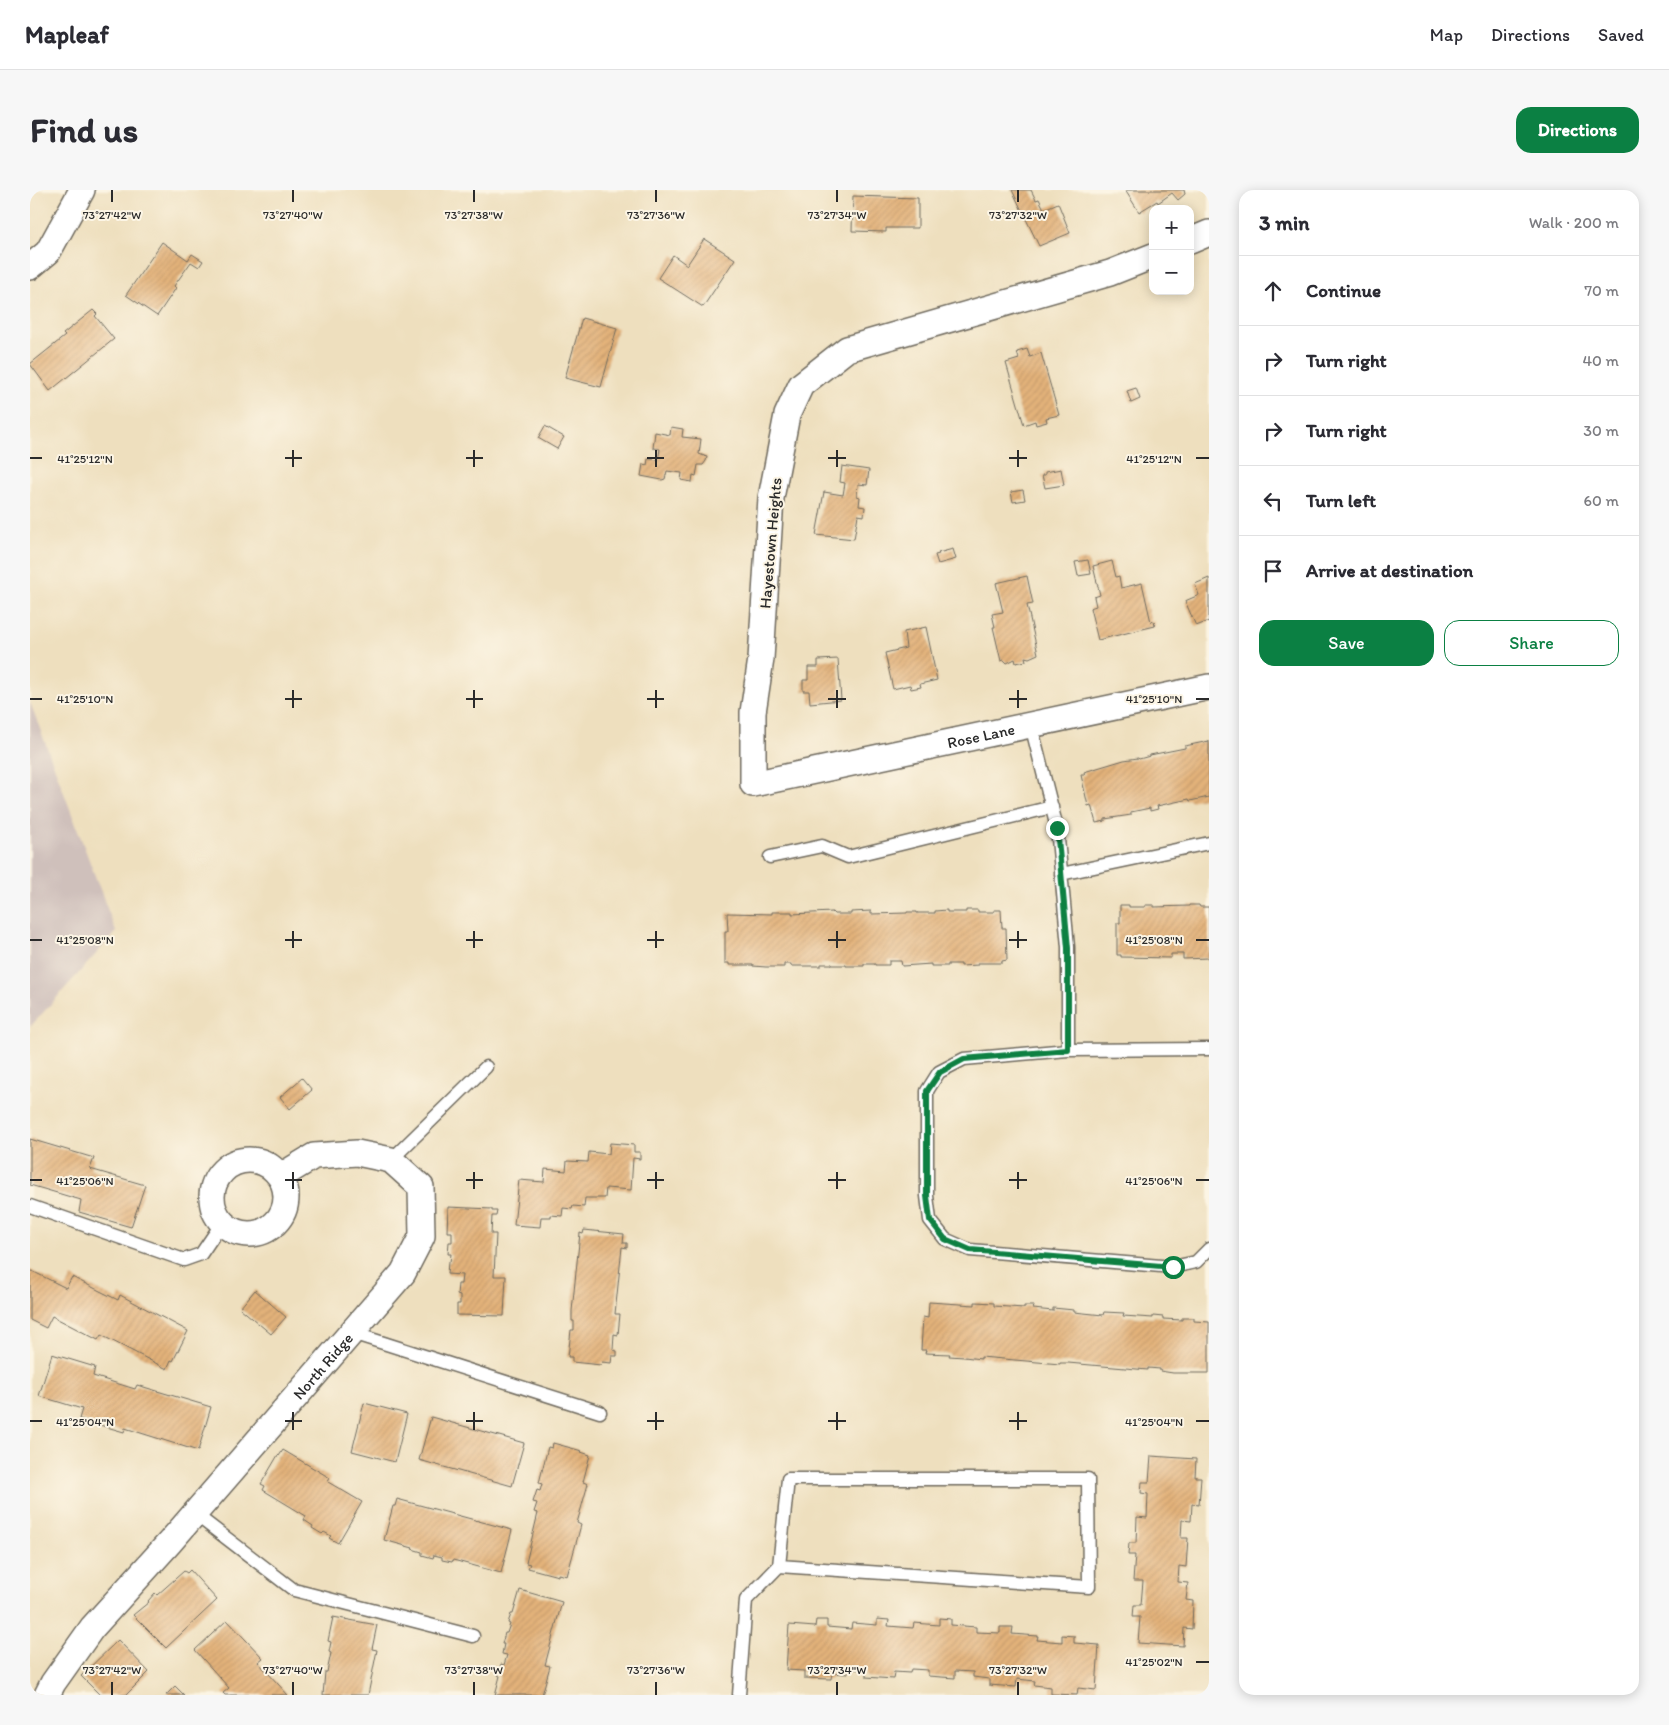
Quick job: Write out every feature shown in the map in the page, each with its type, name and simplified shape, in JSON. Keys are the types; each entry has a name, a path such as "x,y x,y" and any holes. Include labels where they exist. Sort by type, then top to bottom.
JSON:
{"street":[{"path":"30,267 48,252 82,190"},
{"path":"1194,239 1209,233"},
{"name":"Hayestown Heights","path":"753,784 753,712 761,659 771,498 788,415 800,385 848,349 1110,273 1149,258"},
{"name":"Rose Lane","path":"753,784 1209,687"},
{"name":"North Ridge","path":"47,1695 53,1683 92,1628 195,1514 403,1273 422,1236 421,1187 390,1160 357,1153 314,1156 281,1176"},
{"path":"245,1159 258,1160 271,1166 281,1176 286,1189 286,1203 282,1216 273,1226 260,1232 247,1234 234,1231 222,1223 214,1211 211,1198 213,1184 220,1172 231,1163 245,1159"}],"lane":[{"path":"1031,725 1057,828 1068,948 1068,1050"},
{"path":"770,857 822,846 848,857 1052,807"},
{"path":"1061,874 1209,843"},
{"path":"1209,1049 1068,1050 964,1059 940,1072 927,1091 927,1196 930,1220 945,1239 970,1250 1173,1267 1196,1262 1209,1249"},
{"path":"390,1160 486,1067"},
{"path":"30,1206 184,1260 201,1254 222,1223"},
{"path":"352,1333 600,1412"},
{"path":"740,1695 746,1600 779,1566 788,1479 1088,1479 1089,1587 779,1566"},
{"path":"195,1514 294,1590 473,1636"}],"shaded area":[{"path":"30,702 116,932 30,1027"}],"building":[{"path":"1012,190 1031,190 1036,200 1039,199 1044,209 1058,203 1070,233 1039,246"},
{"path":"1125,190 1184,190 1185,194 1178,200 1172,193 1158,203 1157,201 1139,212"},
{"path":"853,196 918,198 918,228 886,228 886,232 852,231"},
{"path":"704,239 735,259 703,307 658,278 673,255 687,265"},
{"path":"162,242 188,260 192,254 203,261 199,267 191,262 174,286 176,288 157,316 126,295"},
{"path":"93,310 97,314 95,316 114,339 50,391 30,364 65,336 63,334"},
{"path":"582,318 617,328 601,387 565,378"},
{"path":"1027,349 1030,357 1041,353 1059,415 1046,418 1047,422 1036,425 1035,421 1024,425 1006,363 1019,359 1017,352"},
{"path":"1136,388 1140,399 1131,403 1127,391"},
{"path":"545,426 564,437 557,449 538,438"},
{"path":"671,427 683,429 682,437 701,439 699,454 707,457 703,465 698,465 696,476 693,475 692,482 681,480 682,473 667,471 665,479 662,480 641,476 643,464 647,465 648,459 658,460 660,449 653,448 655,432 670,435"},
{"path":"842,466 869,470 867,485 858,484 857,496 860,497 859,506 865,507 864,516 858,515 854,539 816,535 824,492 843,495 845,483 840,482"},
{"path":"1061,469 1064,485 1045,488 1042,475 1045,475 1045,472"},
{"path":"1023,490 1025,500 1013,502 1011,492"},
{"path":"953,549 956,559 938,564 935,555"},
{"path":"1088,560 1091,574 1078,576 1075,562"},
{"path":"1112,561 1116,577 1119,576 1121,588 1142,583 1151,622 1154,621 1155,626 1098,640 1090,608 1096,606 1094,597 1100,595 1093,566"},
{"path":"1027,576 1033,604 1027,605 1038,654 1029,658 1025,657 1026,661 1016,663 1015,659 1007,663 1004,660 1001,661 993,627 995,627 992,614 1003,612 996,583"},
{"path":"1209,578 1209,621 1196,626 1185,601 1199,595 1195,584"},
{"path":"926,627 937,680 920,684 921,687 911,689 910,685 893,689 885,653 906,648 904,632"},
{"path":"838,659 841,700 810,703 809,691 803,691 803,680 808,680 808,667 818,667 818,660"},
{"path":"1209,741 1209,797 1157,806 1158,809 1150,811 1150,808 1131,812 1131,815 1105,819 1105,821 1096,823 1091,805 1088,806 1081,775 1085,775 1084,772 1124,760 1139,759"},
{"path":"1120,905 1129,905 1129,907 1145,907 1145,905 1154,905 1154,907 1199,905 1200,907 1209,907 1209,958 1183,959 1183,954 1171,954 1171,958 1121,957 1121,955 1117,955 1117,923 1120,923"},
{"path":"947,910 947,912 978,910 978,912 994,912 994,910 1001,910 1002,928 1006,928 1007,960 1002,961 1002,963 978,963 978,965 961,966 961,964 948,964 948,966 931,966 931,964 902,966 901,961 889,961 889,965 864,964 864,966 846,966 821,964 821,966 791,966 791,964 784,964 784,967 729,965 729,963 725,963 725,931 728,931 727,913 772,914 772,912 792,912 792,914 832,912 834,914 851,914 851,912 871,911 871,914 935,913 935,911"},
{"path":"302,1078 312,1090 290,1109 280,1097"},
{"path":"30,1139 94,1158 90,1169 145,1185 131,1227 79,1212 81,1200 30,1185"},
{"path":"610,1143 634,1145 634,1152 640,1152 640,1159 633,1158 631,1190 606,1188 605,1198 585,1198 584,1207 573,1206 572,1209 563,1208 562,1216 551,1215 551,1217 541,1217 540,1227 514,1225 519,1180 544,1182 545,1169 566,1171 567,1161 588,1162 589,1152 609,1154"},
{"path":"448,1207 492,1209 492,1211 497,1211 496,1216 492,1216 491,1234 496,1234 494,1276 506,1276 504,1316 457,1315 457,1304 460,1304 460,1296 457,1295 458,1284 461,1284 462,1275 447,1274 451,1254 448,1254 449,1242 452,1242 452,1232 447,1232"},
{"path":"584,1230 624,1234 623,1243 627,1243 627,1248 622,1247 615,1314 620,1314 618,1335 614,1334 613,1350 617,1351 617,1356 612,1356 611,1363 602,1362 601,1365 572,1362 572,1357 568,1357 571,1330 574,1330 572,1311 580,1233 583,1234"},
{"path":"30,1270 66,1288 72,1277 118,1300 120,1295 188,1331 173,1361 171,1360 167,1369 101,1335 98,1340 52,1316 46,1328 30,1320"},
{"path":"255,1290 286,1317 271,1334 240,1308"},
{"path":"929,1302 975,1305 975,1302 994,1303 994,1306 1024,1308 1024,1306 1034,1306 1033,1309 1053,1311 1053,1308 1103,1315 1104,1312 1124,1313 1123,1316 1163,1317 1163,1319 1182,1320 1182,1318 1194,1318 1194,1321 1209,1322 1209,1373 1173,1373 1148,1368 1148,1370 981,1357 981,1359 949,1356 950,1354 925,1353 926,1350 921,1350 923,1317 928,1318"},
{"path":"52,1354 95,1367 93,1376 135,1389 137,1385 211,1407 198,1451 125,1428 124,1432 79,1419 82,1409 39,1396"},
{"path":"364,1403 407,1414 395,1462 352,1451"},
{"path":"431,1417 524,1443 512,1486 419,1460"},
{"path":"553,1443 590,1455 583,1482 588,1484 577,1523 581,1525 567,1576 558,1574 558,1576 528,1568 530,1564 526,1563 538,1513 534,1512 537,1503 533,1502 537,1490 540,1491 542,1484 539,1483 548,1447 552,1448"},
{"path":"283,1450 330,1478 328,1482 362,1502 338,1543 329,1538 331,1536 324,1532 322,1534 312,1528 313,1526 304,1520 306,1516 263,1490 265,1486 261,1484"},
{"path":"1151,1456 1196,1459 1195,1477 1201,1477 1199,1505 1192,1504 1191,1521 1182,1520 1181,1538 1188,1538 1186,1567 1179,1566 1178,1582 1188,1583 1186,1600 1193,1601 1192,1629 1184,1628 1183,1646 1138,1643 1140,1617 1133,1617 1134,1605 1141,1605 1143,1581 1133,1581 1135,1555 1128,1555 1129,1543 1136,1543 1137,1517 1147,1518 1148,1494 1141,1493 1142,1482 1149,1482"},
{"path":"397,1499 512,1530 501,1573 453,1560 452,1562 442,1560 442,1557 434,1555 433,1558 422,1555 422,1552 413,1548 384,1540 393,1506 395,1506"},
{"path":"190,1570 217,1600 166,1648 133,1615 149,1602 155,1593 157,1595 184,1571 187,1573"},
{"path":"520,1590 562,1602 545,1665 550,1666 542,1695 495,1695 501,1664 504,1665 507,1655 502,1654 504,1644 502,1644"},
{"path":"333,1617 377,1625 372,1649 377,1650 368,1695 323,1695 325,1672 327,1672 331,1653 329,1652 331,1642 328,1641"},
{"path":"939,1618 951,1619 951,1625 976,1627 976,1632 1000,1633 1000,1627 1013,1627 1012,1634 1038,1636 1037,1640 1062,1642 1062,1635 1074,1636 1074,1643 1099,1645 1096,1690 1078,1688 1077,1695 1051,1694 1051,1687 1034,1685 1035,1681 1017,1679 1016,1687 989,1685 989,1679 973,1677 973,1672 955,1671 955,1678 928,1676 928,1670 911,1669 910,1673 894,1672 893,1679 866,1677 866,1670 848,1669 848,1674 832,1673 831,1679 804,1678 804,1671 786,1670 789,1625 815,1627 816,1620 827,1620 827,1627 851,1629 852,1623 877,1625 877,1619 889,1620 888,1626 913,1628 914,1623 939,1625"},
{"path":"227,1620 263,1658 258,1662 288,1695 225,1695 223,1693 229,1688 195,1650"},
{"path":"118,1640 149,1672 126,1695 100,1695 81,1676"},
{"path":"175,1686 184,1695 166,1695"}],"route":[{"path":"1057,828 1068,948 1068,1050 964,1059 940,1072 927,1091 927,1196 930,1220 945,1239 970,1250 1173,1267"}]}
